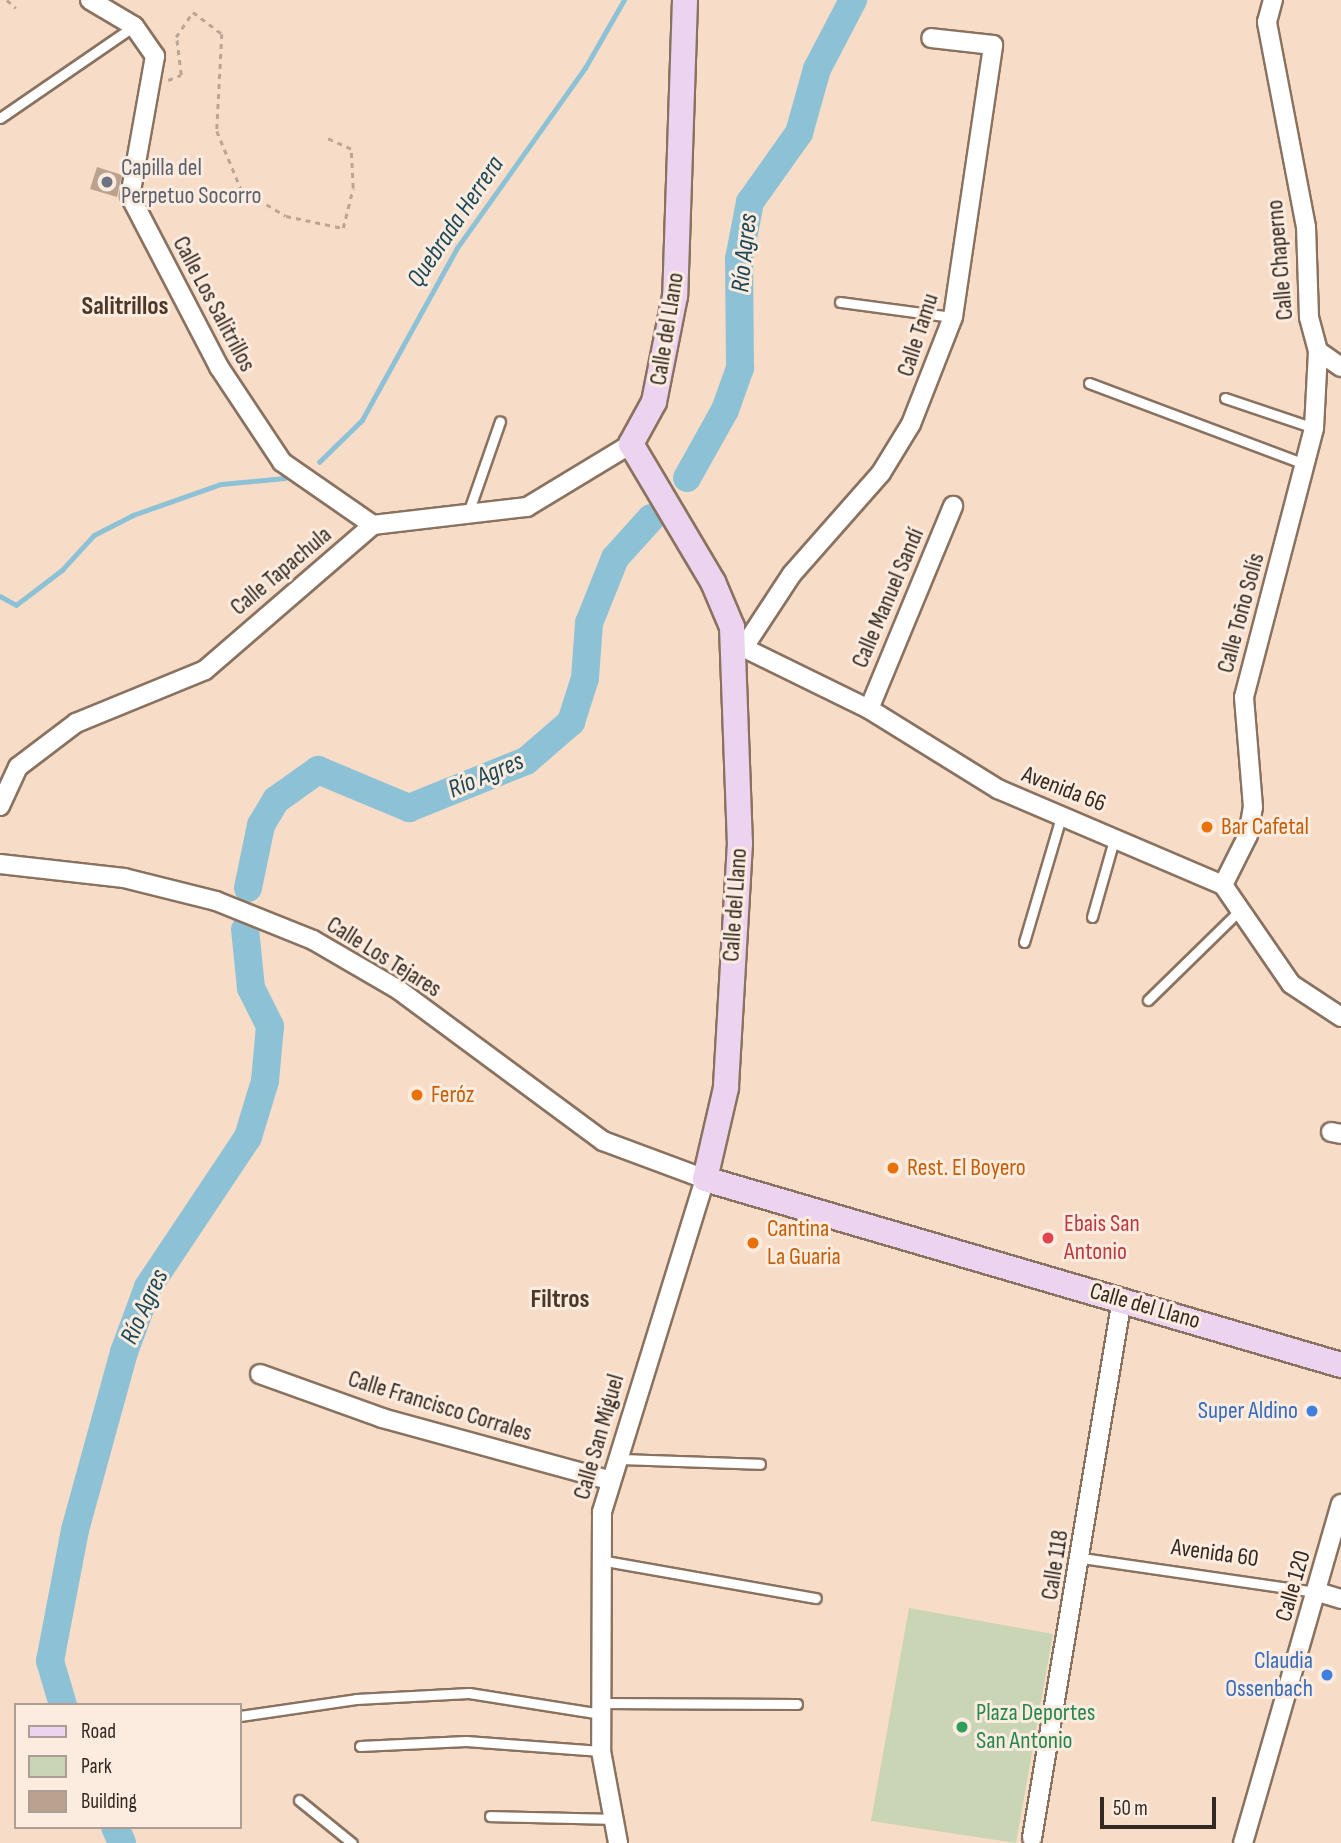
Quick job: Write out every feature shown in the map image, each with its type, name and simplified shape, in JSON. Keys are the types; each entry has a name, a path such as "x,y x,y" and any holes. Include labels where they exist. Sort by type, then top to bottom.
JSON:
{"main road":[{"name":"Calle del Llano","path":"685,0 675,296 654,402 631,444 726,605 738,645 740,843 726,1088 705,1179 1341,1365"}],"street":[{"name":"Calle Los Salitrillos","path":"90,0 134,26 155,56 152,86 130,178 134,207 257,431 282,462 373,524"},
{"name":"Calle Chaperno","path":"1273,0 1267,22 1306,227 1308,317 1318,351"},
{"name":"Calle Tamu","path":"738,645 792,574 881,473 905,434 953,317 993,46 931,38"},
{"path":"1318,351 1341,367"},
{"name":"Calle Toño Solís","path":"1223,885 1248,835 1253,807 1244,697 1314,428 1318,351"},
{"path":"373,524 527,508 631,444"},
{"name":"Calle Manuel Sandí","path":"869,709 953,506"},
{"name":"Calle Tapachula","path":"0,806 18,767 76,723 205,670 373,524"},
{"name":"Avenida 66","path":"738,645 869,709 998,789 1061,817 1115,835 1223,885 1291,984 1307,1000 1341,1017"},
{"name":"Calle Los Tejares","path":"0,864 124,878 216,901 313,940 399,990 603,1140 705,1179"},
{"name":"Calle San Miguel","path":"618,1843 601,1751 600,1560 608,1480 705,1179"},
{"name":"Calle 118","path":"1032,1838 1082,1558 1122,1299"},
{"name":"Calle Francisco Corrales","path":"260,1374 382,1418 608,1480"},
{"name":"Calle 120","path":"1243,1843 1318,1592 1341,1504"},
{"name":"Avenida 60","path":"1318,1592 1341,1599"}],"lane":[{"path":"0,118 134,26"},
{"path":"841,302 953,317"},
{"path":"1088,383 1306,464"},
{"path":"1225,398 1314,428"},
{"path":"468,515 500,421"},
{"path":"1024,942 1061,817"},
{"path":"1092,917 1115,835"},
{"path":"1148,1000 1242,909"},
{"path":"615,1458 760,1464"},
{"name":"Avenida 60","path":"1082,1558 1318,1592"},
{"path":"600,1560 700,1583 816,1598"},
{"path":"242,1716 356,1699 469,1693 601,1708 797,1704"},
{"path":"360,1746 466,1741 601,1751"},
{"path":"299,1800 352,1843"},
{"path":"490,1816 612,1819"}],"path":[{"path":"7,0 16,8"},
{"path":"152,86 181,75 176,37 193,12 222,34 217,131 241,189 286,216 343,228 353,188 351,149 324,137"}],"green space":[{"name":"Plaza Deportes San Antonio","path":"909,1608 1053,1634 1016,1843 871,1821"}],"building":[{"name":"Capilla del Perpetuo Socorro","path":"97,167 122,175 117,197 90,189"}],"waterway":[{"name":"Quebrada Herrera","path":"319,462 362,420 457,248 585,68 624,0"},
{"name":"Río Agres","path":"687,478 725,410 740,368 739,259 750,202 799,133 817,69 853,0"},
{"name":"Quebrada Herrera","path":"0,596 16,605 62,570 94,535 133,515 221,484 285,478"},
{"name":"Río Agres","path":"248,888 261,825 276,800 318,770 409,808 526,761 571,722 585,678 589,623 615,558 651,518"},
{"name":"Río Agres","path":"62,1703 50,1661 75,1530 124,1352 148,1287 248,1137 265,1081 270,1026 251,988 245,929"},
{"name":"Río Agres","path":"116,1829 122,1843"}],"place":[{"name":"Capilla del Perpetuo Socorro","path":"107,182"},
{"name":"Bar Cafetal","path":"1207,827"},
{"name":"Feróz","path":"417,1095"},
{"name":"Rest. El Boyero","path":"893,1168"},
{"name":"Ebais San Antonio","path":"1048,1238"},
{"name":"Cantina La Guaria","path":"753,1243"},
{"name":"Super Aldino","path":"1312,1411"},
{"name":"Claudia Ossenbach","path":"1327,1675"},
{"name":"Plaza Deportes San Antonio","path":"962,1727"}],"district":[{"name":"Salitrillos","path":"125,307"},
{"name":"Filtros","path":"560,1300"}]}
